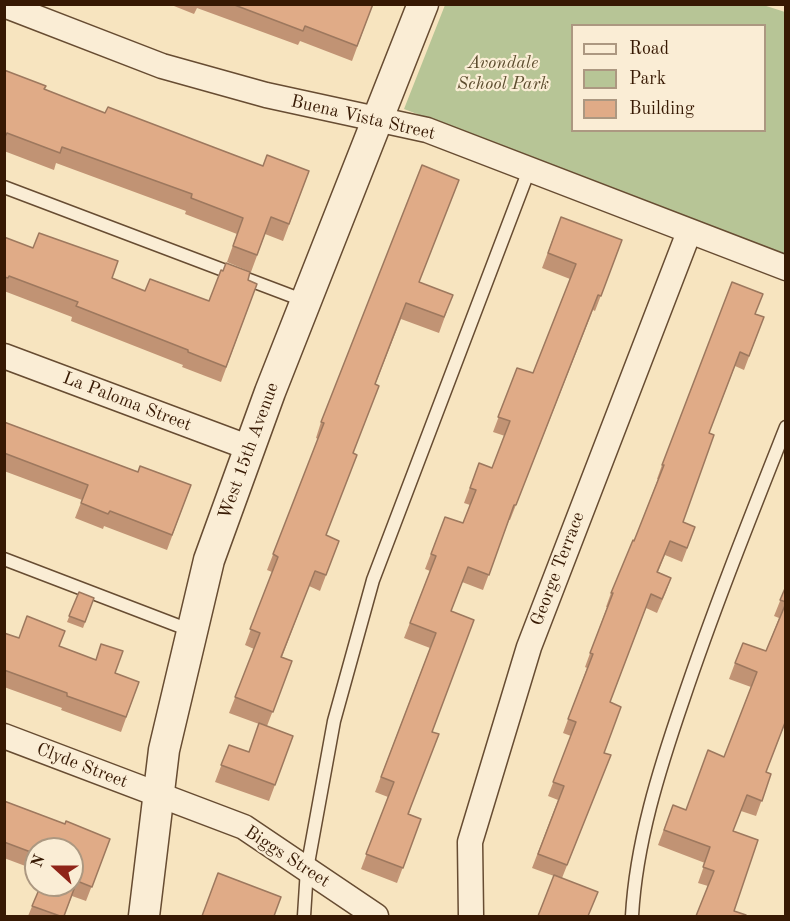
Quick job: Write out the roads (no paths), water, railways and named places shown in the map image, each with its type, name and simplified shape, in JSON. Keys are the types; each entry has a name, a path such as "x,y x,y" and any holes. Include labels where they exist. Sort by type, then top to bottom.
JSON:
{"street":[{"name":"West 15th Avenue","path":"144,916 164,750 209,560 306,301 423,4"},
{"name":"Buena Vista Street","path":"4,5 162,66 266,96 427,130 786,268"},
{"name":"George Terrace","path":"471,916 470,842 529,647 689,232"},
{"name":"La Paloma Street","path":"4,356 250,448"},
{"name":"Clyde Street","path":"4,736 159,795"},
{"name":"Biggs Street","path":"159,795 244,827 376,916"}],"lane":[{"path":"304,916 307,869 334,721 373,580 529,170"},
{"path":"4,187 306,301"},
{"path":"632,916 634,879 661,766 711,615 786,428"},
{"path":"4,559 192,631"}],"park label":[{"name":"Avondale School Park","path":"503,73"}]}
